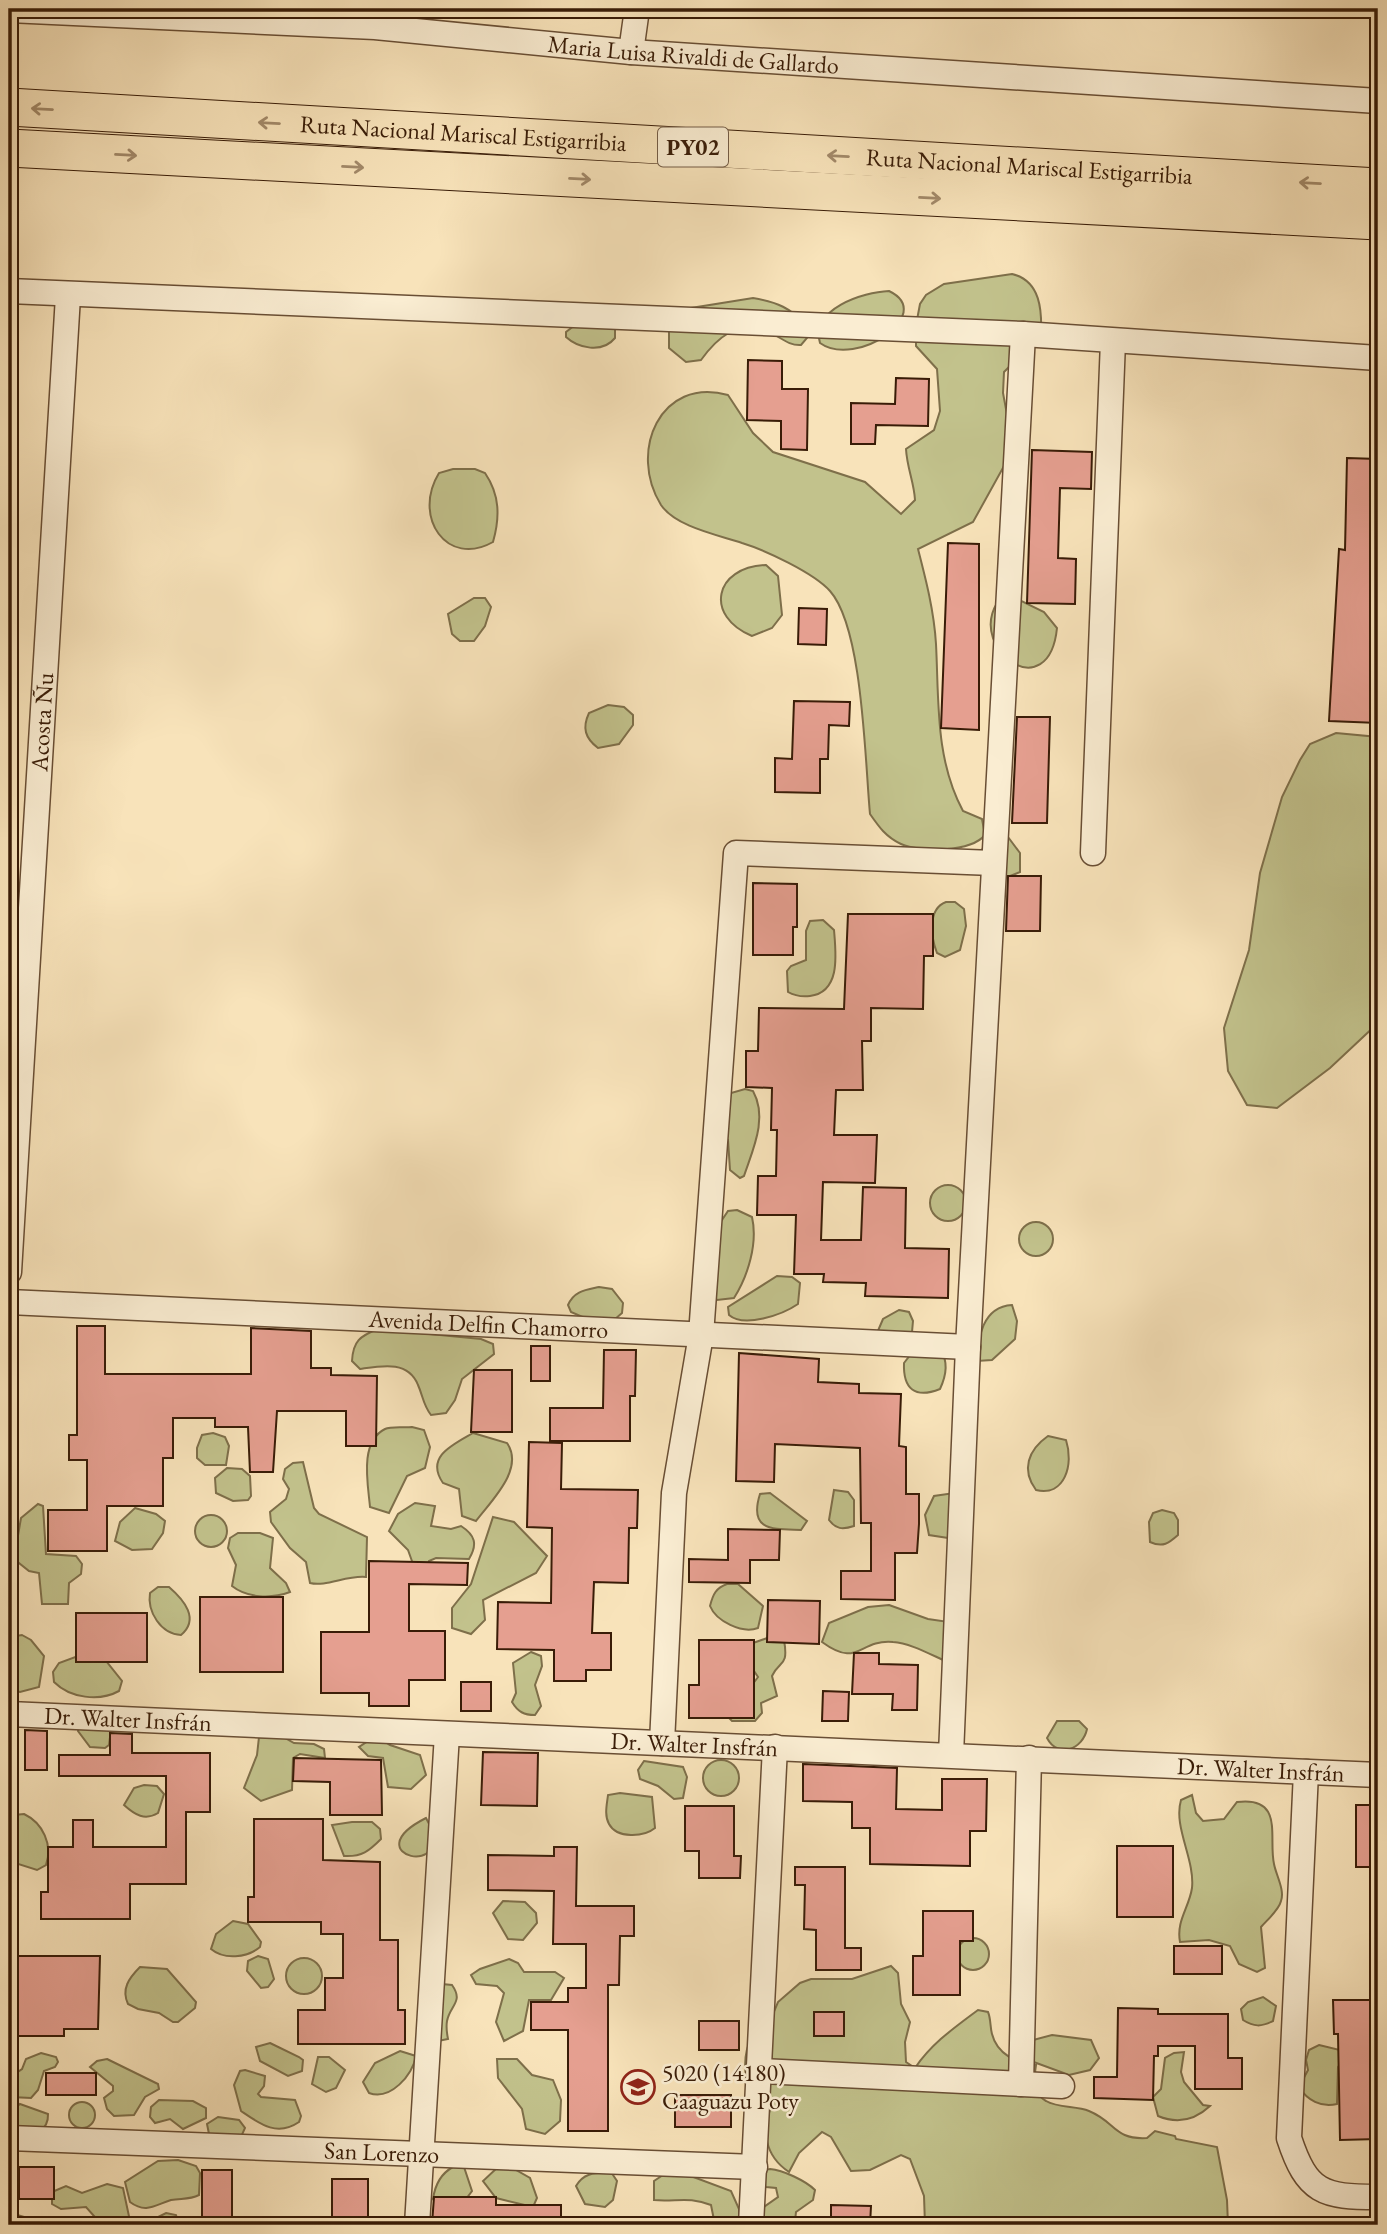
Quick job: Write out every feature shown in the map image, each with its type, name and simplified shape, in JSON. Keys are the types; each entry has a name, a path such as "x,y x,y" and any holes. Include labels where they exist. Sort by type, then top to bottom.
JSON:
{"highway":[{"name":"Ruta Nacional Mariscal Estigarribia","path":"9,107 1378,187"},
{"name":"Ruta Nacional Mariscal Estigarribia","path":"9,149 1378,221"}],"street":[{"path":"631,52 637,9"},
{"name":"Maria Luisa Rivaldi de Gallardo","path":"9,10 375,18 631,52 1378,101"},
{"path":"9,291 68,296 1023,334 1378,358"},
{"name":"Acosta Ñu","path":"9,1272 68,296"},
{"path":"951,1755 968,1347 1023,334"},
{"path":"1093,853 1112,341"},
{"path":"662,1743 674,1493 701,1335 736,853 993,863"},
{"name":"Avenida Delfin Chamorro","path":"9,1301 968,1347"},
{"name":"Dr. Walter Insfrán","path":"9,1714 1378,1775"},
{"path":"417,2225 447,1734"},
{"path":"751,2225 775,1747"},
{"path":"1021,2084 1029,1759"},
{"path":"1306,1772 1289,2138 1298,2166 1315,2186 1339,2197 1378,2197"},
{"path":"760,2071 1062,2086"},
{"name":"San Lorenzo","path":"9,2138 755,2167"}],"green space":[{"path":"1012,274 1029,283 1038,298 1041,335 1004,372 1003,393 1011,436 1009,457 973,522 918,549 933,620 938,708 947,771 963,811 982,819 985,835 978,841 957,848 920,849 891,838 870,814 856,664 841,609 830,591 813,577 776,557 752,546 687,525 668,513 661,505 652,484 648,463 650,442 657,423 668,407 684,397 704,392 728,395 753,433 773,452 865,482 901,514 915,500 906,449 934,430 940,411 937,369 916,346 920,304 926,295 944,284"},
{"path":"889,291 901,301 904,312 898,324 886,335 853,349 835,349 820,343 819,331 831,312 853,299"},
{"path":"753,298 789,310 807,326 807,338 801,345 796,345 766,331 745,328 720,339 701,360 686,362 669,348 669,330 691,308"},
{"path":"579,322 615,328 615,338 597,348 577,344 566,337 566,332"},
{"path":"453,469 475,469 485,473 490,481 497,506 493,542 476,548 461,548 449,543 439,534 432,521 432,490 439,473"},
{"path":"766,565 778,576 782,615 772,628 752,636 727,617 722,605 722,594 726,583 735,574 748,568"},
{"path":"474,598 485,598 491,607 485,626 474,641 460,641 452,634 448,614"},
{"path":"1015,598 1044,612 1057,628 1051,652 1040,664 1027,667 1013,663 1001,653 993,638 991,621 997,603"},
{"path":"608,705 624,707 633,715 633,725 619,744 598,748 588,736 586,723 589,713"},
{"path":"1336,733 1378,737 1378,1023 1330,1068 1277,1108 1247,1105 1228,1071 1224,1028 1249,950 1260,873 1282,797 1300,760 1310,744"},
{"path":"1008,837 1020,853 1020,872 1000,880 978,857 988,839"},
{"path":"946,902 955,902 964,909 966,926 960,950 945,957 937,953 932,924 936,911"},
{"path":"823,920 834,930 835,960 832,980 820,993 798,996 788,992 787,971 791,966 806,960 806,931 810,921"},
{"path":"745,1089 753,1091 759,1123 744,1176 740,1178 730,1170 728,1140 720,1134 731,1093"},
{"path":"948,1185 961,1190 966,1203 961,1216 948,1221 935,1216 930,1203 935,1190"},
{"path":"737,1210 752,1217 753,1248 744,1280 734,1298 717,1300 713,1296 718,1226 728,1211"},
{"path":"1036,1222 1048,1227 1053,1239 1048,1251 1036,1256 1024,1251 1019,1239 1024,1227"},
{"path":"777,1276 792,1277 800,1283 798,1304 773,1316 753,1320 736,1319 729,1315 728,1307"},
{"path":"599,1287 612,1289 623,1303 622,1313 614,1320 587,1319 571,1312 568,1305 573,1297 580,1292"},
{"path":"1012,1305 1017,1321 1015,1339 992,1360 977,1361 981,1334 988,1318 994,1311"},
{"path":"899,1310 909,1312 913,1321 912,1332 877,1333 883,1319"},
{"path":"378,1329 481,1339 493,1344 494,1354 462,1379 455,1400 446,1413 431,1415 418,1385 408,1372 393,1367 360,1369 352,1361 359,1340"},
{"path":"941,1351 946,1370 940,1389 924,1393 912,1390 906,1379 904,1363 911,1354"},
{"path":"412,1427 424,1430 430,1447 425,1468 407,1476 389,1513 370,1507 367,1464 371,1443 385,1429"},
{"path":"213,1433 225,1437 229,1446 226,1465 205,1465 197,1458 197,1448 202,1435"},
{"path":"473,1433 507,1443 512,1463 504,1484 476,1521 462,1516 459,1489 443,1483 437,1466 443,1453"},
{"path":"1048,1436 1066,1440 1068,1468 1065,1477 1054,1489 1036,1490 1029,1475 1029,1461 1031,1454"},
{"path":"303,1462 314,1508 319,1514 367,1537 366,1577 310,1583 306,1562 290,1548 271,1522 270,1512 286,1499 289,1489 283,1479 285,1469 293,1463"},
{"path":"227,1468 242,1469 250,1476 251,1496 248,1500 233,1501 216,1493 215,1478"},
{"path":"834,1490 848,1492 854,1500 854,1526 840,1528 829,1520"},
{"path":"770,1493 807,1521 801,1530 773,1528 761,1522 757,1506 760,1494"},
{"path":"954,1493 966,1533 948,1538 929,1535 925,1515 934,1496"},
{"path":"415,1503 435,1506 431,1526 451,1529 461,1526 469,1533 474,1540 474,1549 469,1559 436,1558 429,1561 426,1575 413,1564 408,1550 389,1531 398,1514"},
{"path":"38,1504 43,1506 46,1554 76,1556 82,1564 81,1574 69,1583 68,1604 42,1604 39,1573 29,1571 14,1559 21,1518"},
{"path":"135,1508 156,1514 165,1521 163,1533 152,1549 132,1550 115,1541 120,1522"},
{"path":"1162,1510 1174,1513 1178,1520 1178,1535 1159,1545 1150,1542 1149,1522 1153,1513"},
{"path":"211,1515 222,1520 227,1531 222,1542 211,1547 200,1542 195,1531 200,1520"},
{"path":"493,1517 514,1522 547,1556 536,1573 483,1600 485,1620 471,1634 452,1628 452,1608 471,1584"},
{"path":"238,1533 260,1533 273,1538 270,1568 286,1583 290,1592 260,1596 245,1593 232,1586 236,1565 228,1548 230,1538"},
{"path":"738,1584 763,1606 758,1628 737,1628 713,1611 710,1606 714,1595 720,1587"},
{"path":"158,1587 169,1587 188,1610 189,1623 181,1635 167,1631 153,1614 150,1593"},
{"path":"889,1605 928,1619 949,1622 950,1663 900,1643 881,1642 844,1653 822,1642 829,1623 868,1607"},
{"path":"22,1635 31,1640 44,1656 39,1687 20,1692 9,1689 9,1637"},
{"path":"770,1637 784,1640 784,1659 772,1676 777,1696 761,1703 762,1713 755,1721 732,1721 728,1717 758,1677 752,1668 753,1643"},
{"path":"531,1652 541,1656 542,1666 535,1685 541,1706 535,1715 522,1712 512,1702 516,1693 513,1663"},
{"path":"78,1656 106,1661 122,1681 119,1691 103,1696 85,1697 68,1692 54,1682 53,1672 59,1663"},
{"path":"1057,1721 1079,1721 1087,1729 1081,1742 1063,1750 1052,1744 1047,1738"},
{"path":"79,1727 111,1729 109,1745 105,1748 90,1747 78,1731"},
{"path":"376,1736 390,1745 420,1755 426,1775 411,1789 388,1787 383,1758 368,1756 359,1747"},
{"path":"259,1737 285,1738 294,1743 314,1744 324,1749 325,1758 300,1754 293,1758 292,1790 261,1801 244,1788 257,1755"},
{"path":"721,1760 734,1765 739,1778 734,1791 721,1796 708,1791 703,1778 708,1765"},
{"path":"644,1761 683,1767 687,1777 683,1798 674,1799 658,1786 640,1779 638,1770"},
{"path":"144,1785 157,1786 164,1794 158,1813 149,1817 136,1814 124,1805 134,1788"},
{"path":"620,1793 652,1797 655,1828 631,1835 613,1829 607,1817 608,1795"},
{"path":"1192,1795 1196,1813 1203,1821 1224,1819 1237,1802 1252,1802 1268,1812 1274,1864 1282,1897 1278,1908 1261,1927 1265,1968 1257,1972 1239,1964 1230,1946 1209,1940 1180,1942 1181,1921 1192,1888 1192,1877 1179,1810 1181,1800"},
{"path":"24,1814 41,1829 47,1842 46,1865 37,1870 15,1863 10,1851 9,1833 14,1815"},
{"path":"426,1818 433,1838 430,1850 422,1856 411,1856 402,1851 399,1843 406,1831"},
{"path":"372,1822 380,1829 381,1839 365,1852 344,1856 332,1825"},
{"path":"503,1901 525,1902 536,1913 537,1923 523,1940 508,1939 493,1913"},
{"path":"233,1921 248,1924 261,1942 260,1947 249,1954 236,1956 222,1955 211,1949 216,1934"},
{"path":"973,1938 984,1943 989,1954 984,1965 973,1970 962,1965 957,1954 962,1943"},
{"path":"258,1956 268,1959 274,1979 268,1987 261,1988 247,1971 248,1961"},
{"path":"304,1958 317,1963 322,1976 317,1989 304,1994 291,1989 286,1976 291,1963"},
{"path":"509,1959 518,1963 524,1972 555,1972 564,1978 551,2000 529,2000 523,2031 504,2041 496,2022 504,1993 497,1986 476,1984 471,1975"},
{"path":"891,1966 898,1973 901,2004 910,2022 905,2042 906,2062 915,2068 936,2043 960,2023 978,2010 988,2012 992,2034 998,2047 1015,2060 1036,2065 1037,2090 1046,2101 1089,2111 1128,2136 1147,2138 1155,2131 1175,2136 1176,2139 1217,2147 1227,2200 1228,2225 925,2225 924,2196 910,2159 901,2155 870,2170 851,2171 831,2137 822,2132 799,2153 789,2172 781,2166 767,2142 767,2123 773,2103 749,2091 745,2063 752,2037 765,2033 778,2002 800,1983 811,1979 852,1979"},
{"path":"140,1967 167,1969 196,2002 195,2008 178,2022 173,2022 159,2013 128,2004 125,1993 127,1984"},
{"path":"442,1984 452,1985 457,1996 447,2021 448,2039 438,2041"},
{"path":"1263,1997 1276,2006 1273,2021 1258,2025 1243,2020 1241,2009 1248,2002"},
{"path":"1052,2035 1091,2040 1099,2058 1090,2070 1069,2075 1031,2061 1033,2040"},
{"path":"270,2043 303,2060 302,2071 288,2076 260,2061 256,2047"},
{"path":"1319,2045 1340,2050 1344,2059 1338,2067 1337,2104 1315,2102 1299,2087 1308,2070 1306,2060 1309,2050"},
{"path":"400,2051 416,2056 405,2078 385,2093 369,2093 363,2082 375,2063"},
{"path":"1184,2052 1181,2072 1184,2082 1203,2105 1210,2106 1198,2115 1186,2119 1172,2120 1158,2116 1153,2097 1161,2089 1165,2058"},
{"path":"41,2053 56,2057 58,2062 55,2067 44,2071 38,2090 31,2098 11,2097 9,2078 22,2069 26,2059"},
{"path":"318,2057 329,2057 345,2070 336,2088 326,2092 312,2084"},
{"path":"107,2059 158,2084 159,2089 145,2097 134,2115 114,2116 107,2109 104,2098 113,2091 113,2086 90,2067 97,2061"},
{"path":"497,2059 517,2059 532,2075 553,2080 561,2100 560,2121 545,2134 526,2129 522,2109 498,2078"},
{"path":"240,2071 265,2076 264,2086 258,2094 261,2097 295,2100 301,2116 299,2122 276,2129 241,2111 234,2085"},
{"path":"159,2100 193,2101 206,2108 206,2118 183,2129 170,2119 155,2123 150,2117 151,2107"},
{"path":"82,2102 91,2106 95,2115 91,2124 82,2128 73,2124 69,2115 73,2106"},
{"path":"20,2104 48,2114 47,2121 45,2127 35,2133 9,2138 9,2113"},
{"path":"218,2117 239,2120 245,2128 241,2137 209,2134 207,2124"},
{"path":"178,2160 196,2166 200,2173 199,2195 146,2208 130,2202 125,2182 158,2161"},
{"path":"509,2166 530,2178 537,2198 533,2207 496,2198 483,2181 498,2167"},
{"path":"453,2167 464,2167 472,2191 466,2199 438,2207 433,2199 437,2185 441,2177"},
{"path":"672,2169 731,2191 739,2209 739,2225 715,2225 711,2205 703,2202 654,2200 654,2181"},
{"path":"770,2169 794,2176 815,2190 813,2200 796,2212 795,2221 800,2225 756,2225 761,2209 778,2197 776,2188 766,2187 759,2181 760,2171"},
{"path":"611,2172 617,2181 613,2200 605,2207 585,2204 576,2186 579,2181 591,2174"},
{"path":"107,2184 123,2188 130,2221 127,2225 102,2225 86,2207 61,2209 52,2204 52,2192 66,2186 82,2193"},
{"path":"9,2209 14,2214 51,2225 9,2225"},
{"path":"166,2213 176,2215 179,2225 152,2225 156,2218"}],"building":[{"path":"748,360 782,361 782,389 808,389 807,450 781,449 781,421 747,420"},
{"path":"896,378 929,379 928,426 876,425 875,444 851,444 851,403 895,404"},
{"path":"1032,450 1092,452 1091,489 1060,488 1058,558 1076,559 1075,604 1027,603"},
{"path":"1347,458 1378,459 1378,723 1329,721 1339,549 1345,550"},
{"path":"948,543 979,544 979,730 941,728"},
{"path":"799,608 827,609 826,645 798,644"},
{"path":"794,701 850,702 849,726 829,725 828,759 820,759 820,793 775,792 775,758 792,759"},
{"path":"1017,717 1050,717 1047,823 1012,823"},
{"path":"1008,876 1041,876 1040,931 1006,931"},
{"path":"753,883 797,884 797,927 793,927 793,955 753,955"},
{"path":"848,914 933,914 933,956 924,956 923,1009 871,1008 871,1041 862,1041 863,1090 836,1090 834,1135 877,1135 875,1183 823,1182 821,1240 861,1240 863,1187 906,1188 905,1248 949,1249 948,1298 865,1296 866,1283 823,1282 824,1274 794,1274 796,1215 757,1215 758,1176 776,1176 777,1130 771,1130 772,1088 746,1087 746,1051 758,1051 759,1008 844,1009"},
{"path":"77,1326 105,1326 105,1374 251,1374 251,1328 311,1331 311,1368 331,1368 331,1375 377,1376 376,1446 346,1446 346,1411 277,1411 273,1472 250,1472 248,1427 215,1427 215,1418 173,1418 173,1458 163,1458 163,1506 107,1506 107,1551 48,1551 48,1510 87,1510 87,1460 69,1460 69,1435 77,1435"},
{"path":"531,1346 550,1346 550,1381 531,1381"},
{"path":"604,1350 636,1350 635,1396 630,1396 630,1441 550,1441 550,1408 603,1408"},
{"path":"739,1353 819,1359 818,1382 859,1384 859,1393 901,1394 899,1446 906,1447 906,1494 919,1494 919,1524 917,1553 895,1553 895,1600 841,1599 841,1571 871,1571 871,1523 861,1523 860,1448 775,1444 774,1482 736,1481"},
{"path":"474,1370 512,1370 512,1432 471,1432"},
{"path":"529,1442 562,1443 561,1489 638,1490 637,1528 629,1528 628,1583 594,1582 592,1633 611,1633 611,1670 586,1670 586,1681 554,1681 554,1650 497,1649 498,1602 551,1603 552,1528 527,1527"},
{"path":"728,1529 780,1530 779,1560 750,1560 750,1583 689,1582 689,1559 728,1560"},
{"path":"369,1561 468,1563 467,1585 409,1584 409,1631 445,1631 445,1680 409,1680 409,1706 369,1706 369,1693 321,1693 321,1632 369,1632"},
{"path":"200,1597 283,1597 283,1672 200,1672"},
{"path":"768,1600 820,1601 819,1644 767,1642"},
{"path":"76,1613 147,1613 147,1662 76,1662"},
{"path":"699,1640 754,1640 754,1718 689,1718 689,1685 699,1685"},
{"path":"854,1653 879,1653 879,1664 918,1665 917,1710 892,1710 893,1694 852,1694"},
{"path":"461,1682 491,1682 491,1711 461,1711"},
{"path":"823,1691 849,1692 848,1721 822,1721"},
{"path":"25,1730 47,1731 47,1770 25,1770"},
{"path":"110,1733 132,1734 132,1753 210,1753 210,1812 186,1812 186,1884 130,1884 130,1919 41,1919 41,1892 48,1892 48,1847 73,1847 73,1820 93,1820 93,1847 166,1847 166,1776 59,1776 59,1755 110,1755"},
{"path":"483,1752 538,1753 537,1806 481,1805"},
{"path":"294,1758 381,1760 382,1815 330,1815 330,1782 293,1781"},
{"path":"803,1764 897,1768 896,1809 942,1810 942,1779 987,1779 986,1831 970,1831 970,1866 870,1864 870,1828 852,1828 852,1802 803,1801"},
{"path":"1356,1805 1378,1805 1378,1867 1356,1867"},
{"path":"685,1806 734,1806 734,1856 741,1856 740,1878 699,1878 699,1851 685,1851"},
{"path":"254,1819 323,1819 323,1860 380,1862 380,1940 398,1940 398,2010 405,2010 405,2044 298,2044 298,2010 325,2010 325,1978 343,1978 343,1934 321,1934 321,1922 248,1922 248,1897 254,1897"},
{"path":"1117,1846 1173,1846 1173,1917 1117,1917"},
{"path":"554,1847 577,1847 576,1906 634,1906 634,1936 620,1936 619,1985 608,1985 608,2131 568,2131 568,2030 531,2030 531,2002 568,2002 568,1988 586,1988 586,1944 553,1944 554,1891 488,1890 488,1855 554,1856"},
{"path":"795,1867 845,1867 845,1948 861,1948 861,1970 816,1970 816,1930 804,1929 805,1885 795,1885"},
{"path":"923,1911 973,1911 973,1941 960,1941 960,1995 913,1995 913,1956 923,1956"},
{"path":"1174,1946 1222,1946 1222,1974 1174,1974"},
{"path":"17,1956 100,1956 98,2029 64,2029 64,2036 9,2036 9,1999 17,1999"},
{"path":"1333,2000 1378,2000 1378,2139 1340,2140 1338,2034 1334,2034"},
{"path":"1118,2008 1158,2009 1158,2014 1228,2014 1228,2058 1242,2058 1242,2089 1195,2089 1195,2046 1158,2046 1158,2056 1154,2056 1153,2100 1094,2098 1094,2077 1117,2077"},
{"path":"814,2012 844,2012 844,2036 814,2036"},
{"path":"699,2021 739,2021 739,2050 699,2050"},
{"path":"46,2073 96,2073 96,2095 46,2095"},
{"path":"675,2095 731,2095 731,2127 675,2127"},
{"path":"19,2167 54,2167 54,2199 19,2199"},
{"path":"202,2170 232,2170 232,2218 202,2218"},
{"path":"332,2179 368,2179 368,2225 332,2225"},
{"path":"434,2197 496,2197 496,2205 561,2205 561,2225 432,2224"},
{"path":"831,2205 871,2206 870,2225 831,2225"}],"place":[{"name":"5020 (14180) Caaguazu Poty","path":"638,2087"}]}
